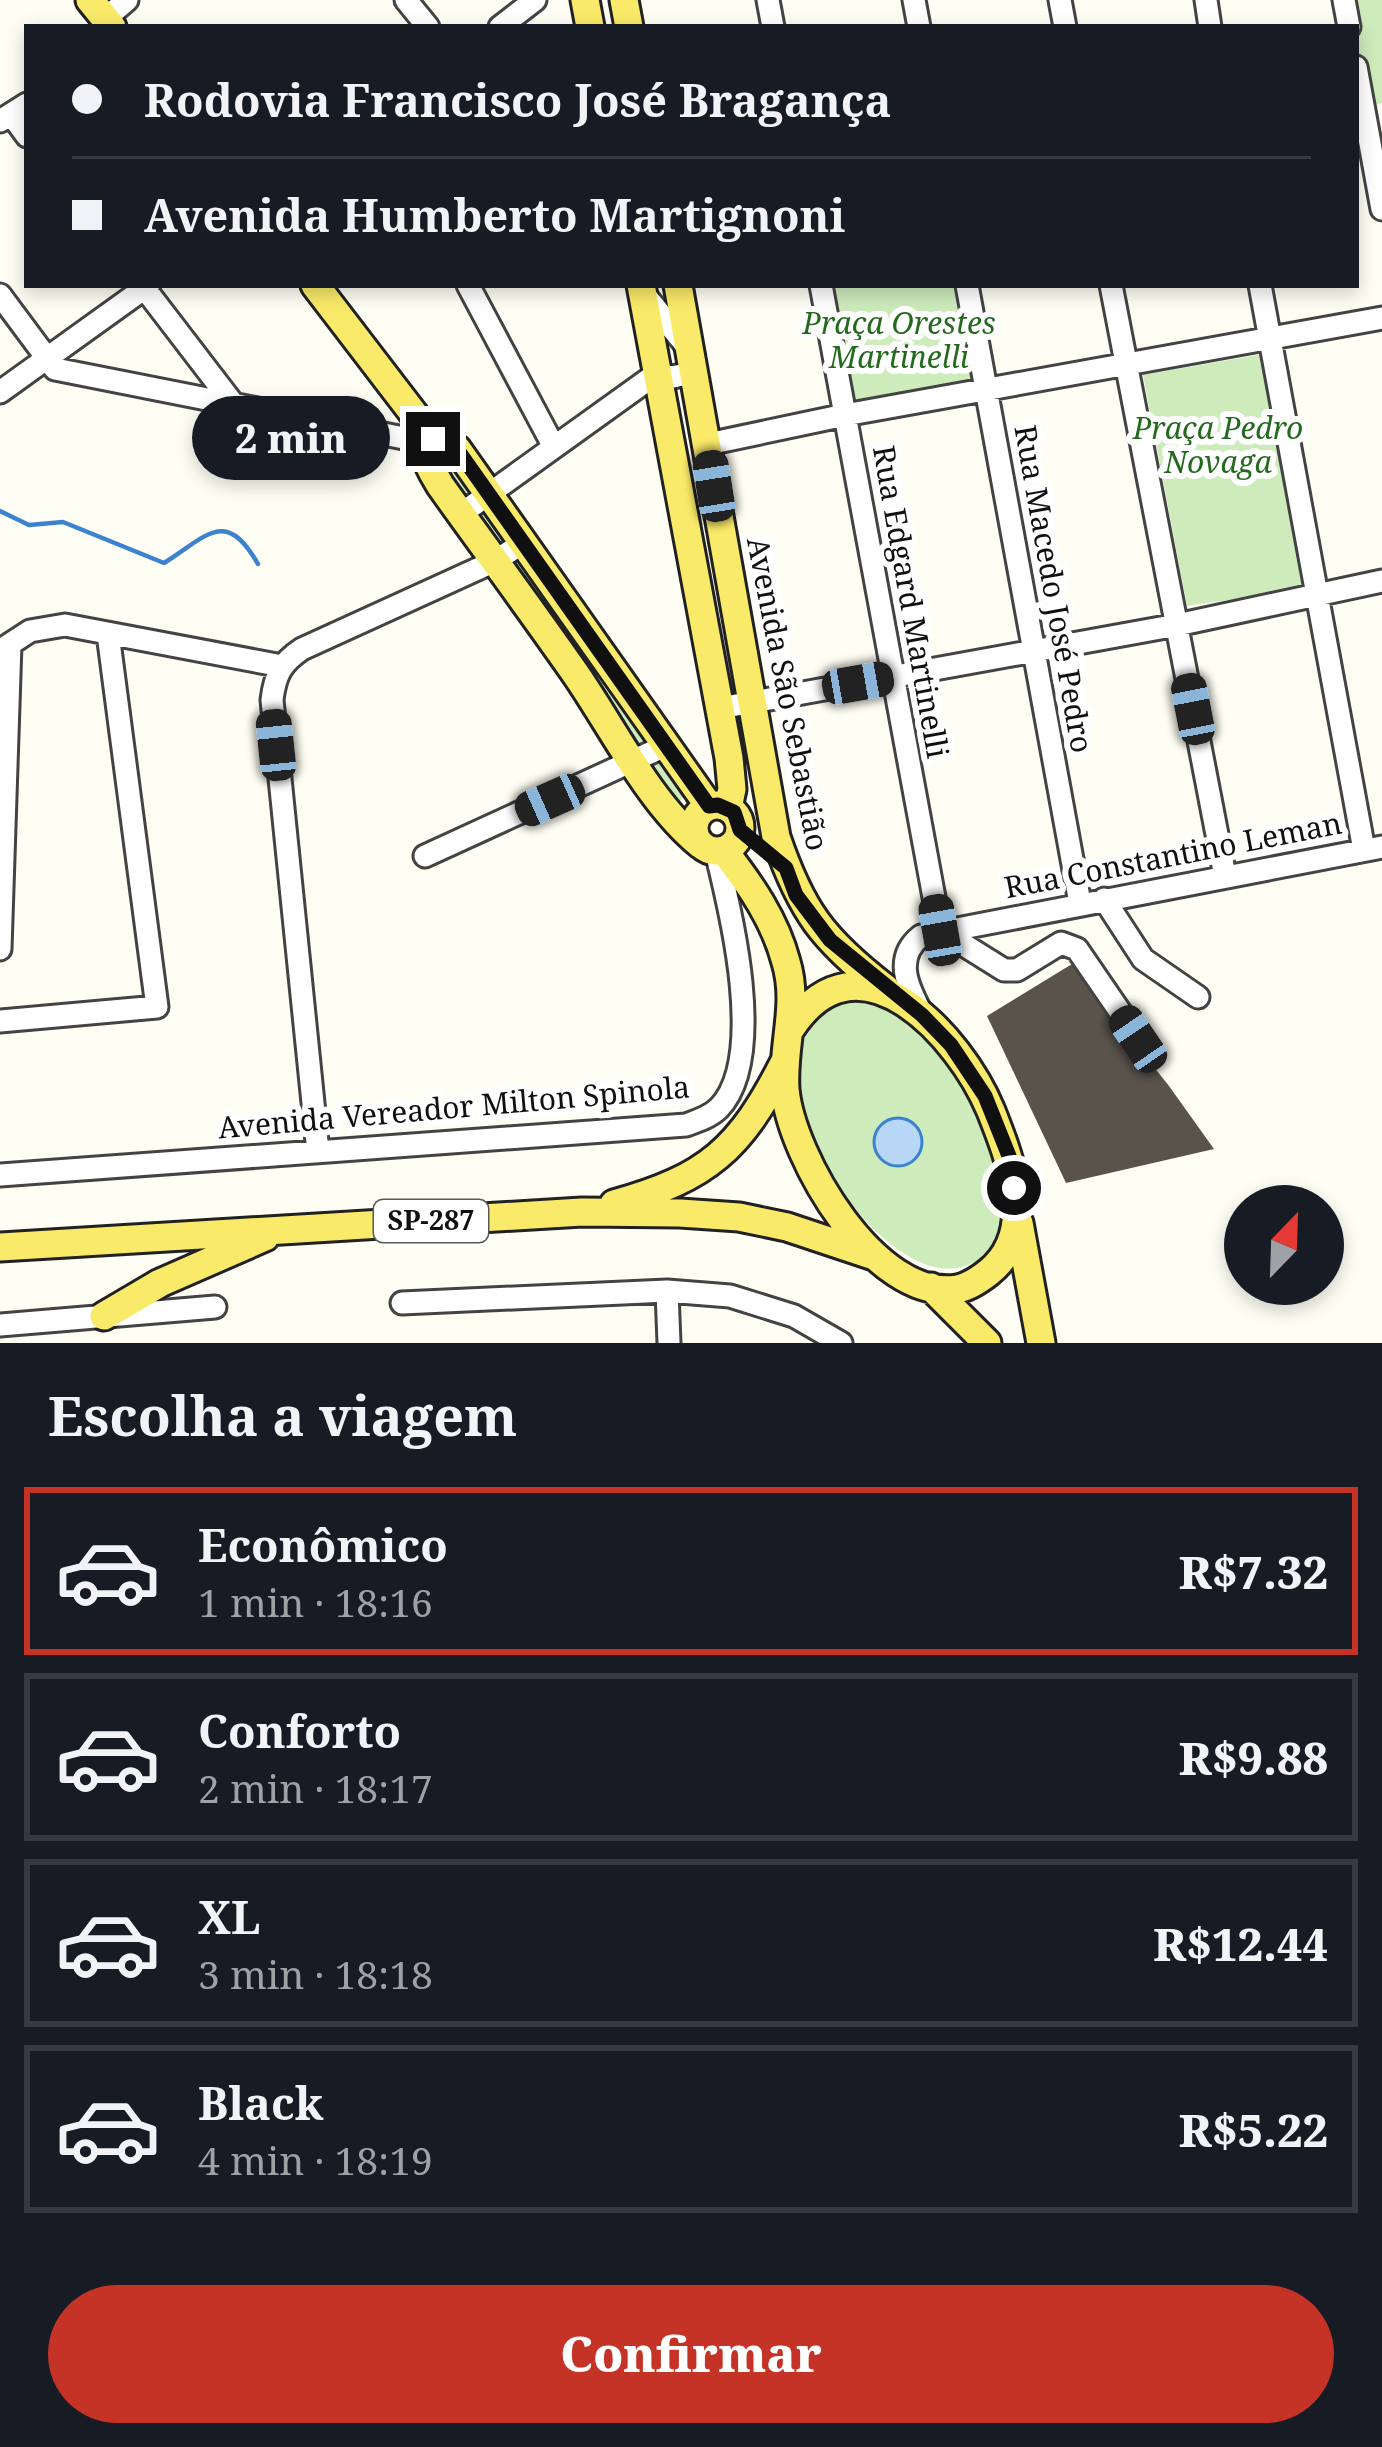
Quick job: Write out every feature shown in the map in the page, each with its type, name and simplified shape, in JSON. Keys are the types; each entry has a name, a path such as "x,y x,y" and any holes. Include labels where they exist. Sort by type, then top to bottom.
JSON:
{"main road":[{"path":"317,288 431,441"},
{"path":"640,288 720,708 732,789 723,837"},
{"name":"Avenida São Sebastião","path":"679,288 769,803 788,872 796,895 830,940 912,1008"},
{"path":"431,441 442,438 457,449 665,746 770,920 792,994 785,1090 795,1132 818,1186 877,1257 931,1288 987,1343"},
{"path":"431,441 426,458 430,467 681,826 723,837 762,866 788,872"},
{"path":"707,640 740,633"},
{"path":"791,1028 804,1008 832,988 866,987 912,1008 951,1045 985,1096 1009,1156 1041,1343"},
{"name":"SP-287","path":"583,1213 648,1195 695,1174 726,1151 762,1105 786,1059"},
{"name":"SP-287","path":"0,1247 583,1213 740,1217 877,1257"},
{"path":"931,1288 972,1284 994,1269 1006,1252 1018,1216"},
{"path":"104,1316 160,1282 280,1230"}],"street":[{"path":"102,15 127,0"},
{"path":"406,0 426,24"},
{"path":"504,24 535,0"},
{"path":"1359,98 1382,209"},
{"path":"0,392 142,288"},
{"path":"146,288 231,401"},
{"path":"470,288 554,447"},
{"path":"461,514 656,374 674,377 692,361 641,288"},
{"name":"Rua Edgard Martinelli","path":"822,288 940,930"},
{"name":"Rua Macedo José Pedro","path":"968,288 1080,904"},
{"path":"1112,288 1226,876"},
{"path":"1260,288 1318,595 1373,848"},
{"path":"0,295 55,369 431,441"},
{"path":"708,444 1382,318"},
{"path":"318,1152 272,700 275,676 286,659 319,641 495,561 521,544"},
{"path":"720,708 1177,625 1382,581"},
{"path":"0,949 5,648 45,626 65,625 282,666"},
{"path":"0,1021 157,1007 108,634"},
{"path":"425,856 665,746"},
{"name":"Avenida Vereador Milton Spinola","path":"0,1174 686,1125 718,1109 736,1074 742,1002 723,837"},
{"name":"Rua Constantino Leman","path":"940,930 1373,848"},
{"path":"1104,899 1143,959 1198,997"},
{"path":"912,1008 904,977 905,959 915,940 940,930 1004,970 1016,970 1068,943 1077,949 1138,1039"},
{"path":"402,1304 667,1291 730,1296 794,1316 841,1343"},
{"path":"667,1291 669,1343"},
{"path":"0,1325 214,1307"}],"green space":[{"path":"1349,0 1382,0 1382,103 1368,107 1359,24 1353,24"},
{"name":"Praça Orestes Martinelli","path":"831,288 960,288 978,386 855,408"},
{"name":"Praça Pedro Novaga","path":"1263,354 1305,589 1187,606 1143,375"},
{"path":"446,454 689,792 679,801 434,456"},
{"path":"850,999 883,1008 916,1029 972,1095 991,1134 1002,1174 1003,1212 992,1245 962,1267 925,1264 887,1241 851,1204 821,1157 802,1108 798,1060 812,1021"}],"water":[{"path":"898,1118 915,1125 922,1142 915,1159 898,1166 881,1159 874,1142 881,1125"}],"building":[{"path":"1072,964 1214,1149 1066,1183 987,1016"}],"waterway":[{"path":"0,511 29,525 63,522 164,563 205,536 226,532 236,536 258,564"}],"route":[{"path":"433,439 442,438 457,449 709,806 734,812 740,830 786,868 796,895 830,940 912,1006 951,1045 985,1096 1009,1156 1014,1188"}]}
